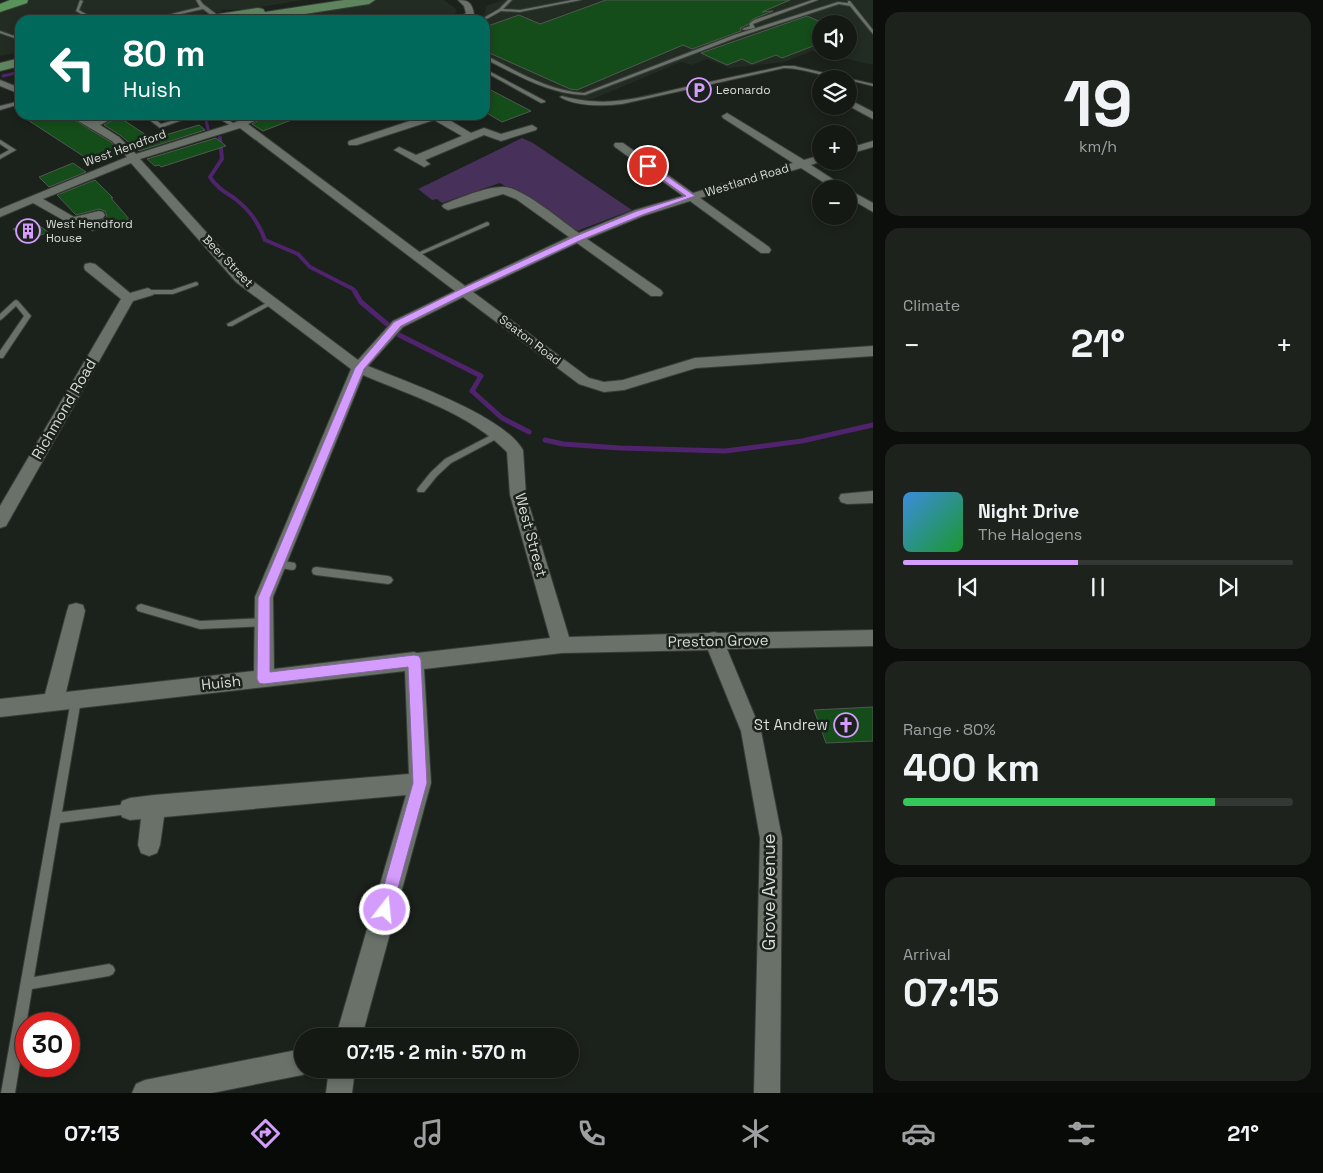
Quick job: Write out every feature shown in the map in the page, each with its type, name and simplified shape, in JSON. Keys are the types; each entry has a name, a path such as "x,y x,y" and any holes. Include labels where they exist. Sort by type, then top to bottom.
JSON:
{"highway":[{"path":"0,8 22,0"}],"main road":[{"path":"209,15 333,0"},
{"path":"272,15 369,0"},
{"path":"0,60 15,57"},
{"path":"0,66 15,63"}],"street":[{"path":"462,0 468,5 470,14 468,15"},
{"path":"0,83 15,89"},
{"path":"857,107 873,116"},
{"name":"Westland Road","path":"727,116 802,163"},
{"name":"Beer Street","path":"84,120 93,124 130,150 133,158 242,279 359,368"},
{"path":"93,124 102,120"},
{"name":"West Hendford","path":"0,213 133,158 250,120"},
{"path":"353,143 376,137 422,120"},
{"path":"443,120 469,136"},
{"name":"Seaton Road","path":"238,125 416,254 584,381 604,387 624,385 695,363 873,351"},
{"path":"399,150 420,161 469,136 484,131 501,138 527,125 544,134"},
{"path":"376,137 388,144"},
{"path":"857,149 873,144"},
{"name":"Westland Road","path":"618,145 765,250"},
{"name":"Westland Road","path":"264,679 264,598 285,565 359,368 398,324 578,238 639,213 812,160"},
{"path":"802,163 828,180"},
{"path":"448,206 485,193 504,190 520,197 656,293"},
{"path":"857,198 873,208"},
{"path":"34,199 72,221 99,216"},
{"path":"90,267 128,298 148,292"},
{"name":"Richmond Road","path":"0,521 128,298"},
{"name":"West Street","path":"359,368 451,406 499,434 515,450 518,496 562,645"},
{"path":"847,498 873,497"},
{"path":"53,702 76,612"},
{"name":"Preston Grove","path":"562,645 714,640 873,638"},
{"name":"Grove Avenue","path":"714,640 751,731 771,838 767,1093"},
{"name":"Huish","path":"0,708 264,679 414,660 562,645"},
{"path":"351,1028 420,783 414,660"},
{"path":"130,809 420,783"},
{"path":"149,845 154,806"},
{"path":"145,1093 294,1064"},
{"path":"339,1093 341,1078"}],"lane":[{"path":"198,0 209,15"},
{"path":"490,16 500,10 510,0"},
{"path":"500,10 520,11 579,0"},
{"path":"741,30 753,27 751,24 756,21 816,0"},
{"path":"81,1 77,10 86,15"},
{"path":"809,2 825,8"},
{"path":"490,59 557,90 573,95 585,94 736,36 839,3 849,3 873,33"},
{"path":"0,32 15,37"},
{"path":"490,63 552,94 576,103 597,105 622,103 784,67 812,71"},
{"path":"490,73 543,102"},
{"path":"857,81 873,85"},
{"path":"0,108 15,104"},
{"path":"153,120 160,126 179,120"},
{"path":"227,120 238,125"},
{"path":"0,142 13,150 0,157"},
{"path":"416,254 487,224"},
{"path":"148,292 173,292 196,284"},
{"path":"0,318 16,302 28,316 0,356"},
{"path":"230,324 272,302"},
{"path":"421,490 448,461 499,434"},
{"path":"316,570 388,580"},
{"path":"141,608 200,625 264,622"},
{"path":"8,1093 76,700"},
{"path":"56,818 130,809"},
{"path":"27,984 109,970"}],"shaded area":[{"path":"31,0 304,0 247,9 221,10 222,12 206,15 206,13 199,15 15,15 15,53 0,56 0,11"},
{"path":"379,0 444,0 455,8 457,12 454,15 287,14"},
{"path":"503,0 873,0 873,65 851,60 857,60 857,15 812,15 812,51 785,62 730,68 707,59 692,65 681,62 593,99 586,100 563,95 490,61 490,15 482,15 485,13 486,6"},
{"path":"522,138 533,143 632,210 577,231 516,190 500,183 442,203 437,199 432,200 418,189"}],"building":[{"path":"606,0 790,0 762,12 773,11 753,19 747,25 740,28 741,31 692,49 683,45 577,90 570,89 490,53 490,25 519,15 540,24"},
{"path":"807,16 812,18 812,46 782,58 776,55 752,64 742,59 727,65 701,53"},
{"path":"490,90 531,111 502,122 490,115"},
{"path":"28,120 74,120 111,142 120,153 94,163"},
{"path":"113,120 124,120 152,139 199,125 205,130 139,151 120,135 104,125"},
{"path":"260,120 292,120 263,131 252,124"},
{"path":"216,138 226,146 161,167 159,165 155,166 147,159"},
{"path":"73,163 86,172 49,187 39,177"},
{"path":"95,180 113,198 111,198 129,219 92,231 86,225 105,219 107,216 105,211 99,209 76,215 57,195"},
{"name":"West Hendford House","path":"33,221 48,232 27,241 13,229"},
{"name":"St Andrew","path":"873,707 873,741 826,743 814,710"}],"waterway":[{"path":"3,76 15,73"},
{"path":"206,120 208,129"},
{"path":"220,138 222,159 210,177 215,184 249,212 257,222 265,240 298,254 310,267 353,289 356,293"},
{"path":"355,292 361,302 387,324"},
{"path":"399,335 481,376 472,391 502,418 529,432"},
{"path":"545,440 563,444 620,448 725,451 802,441 873,425"}],"place":[{"name":"Leonardo","path":"699,90"},
{"name":"West Hendford House","path":"28,231"},
{"name":"St Andrew","path":"846,725"}],"route":[{"path":"385,910 420,783 414,660 264,679 264,598 359,368 398,324 578,238 639,213 691,196 648,166"}]}
